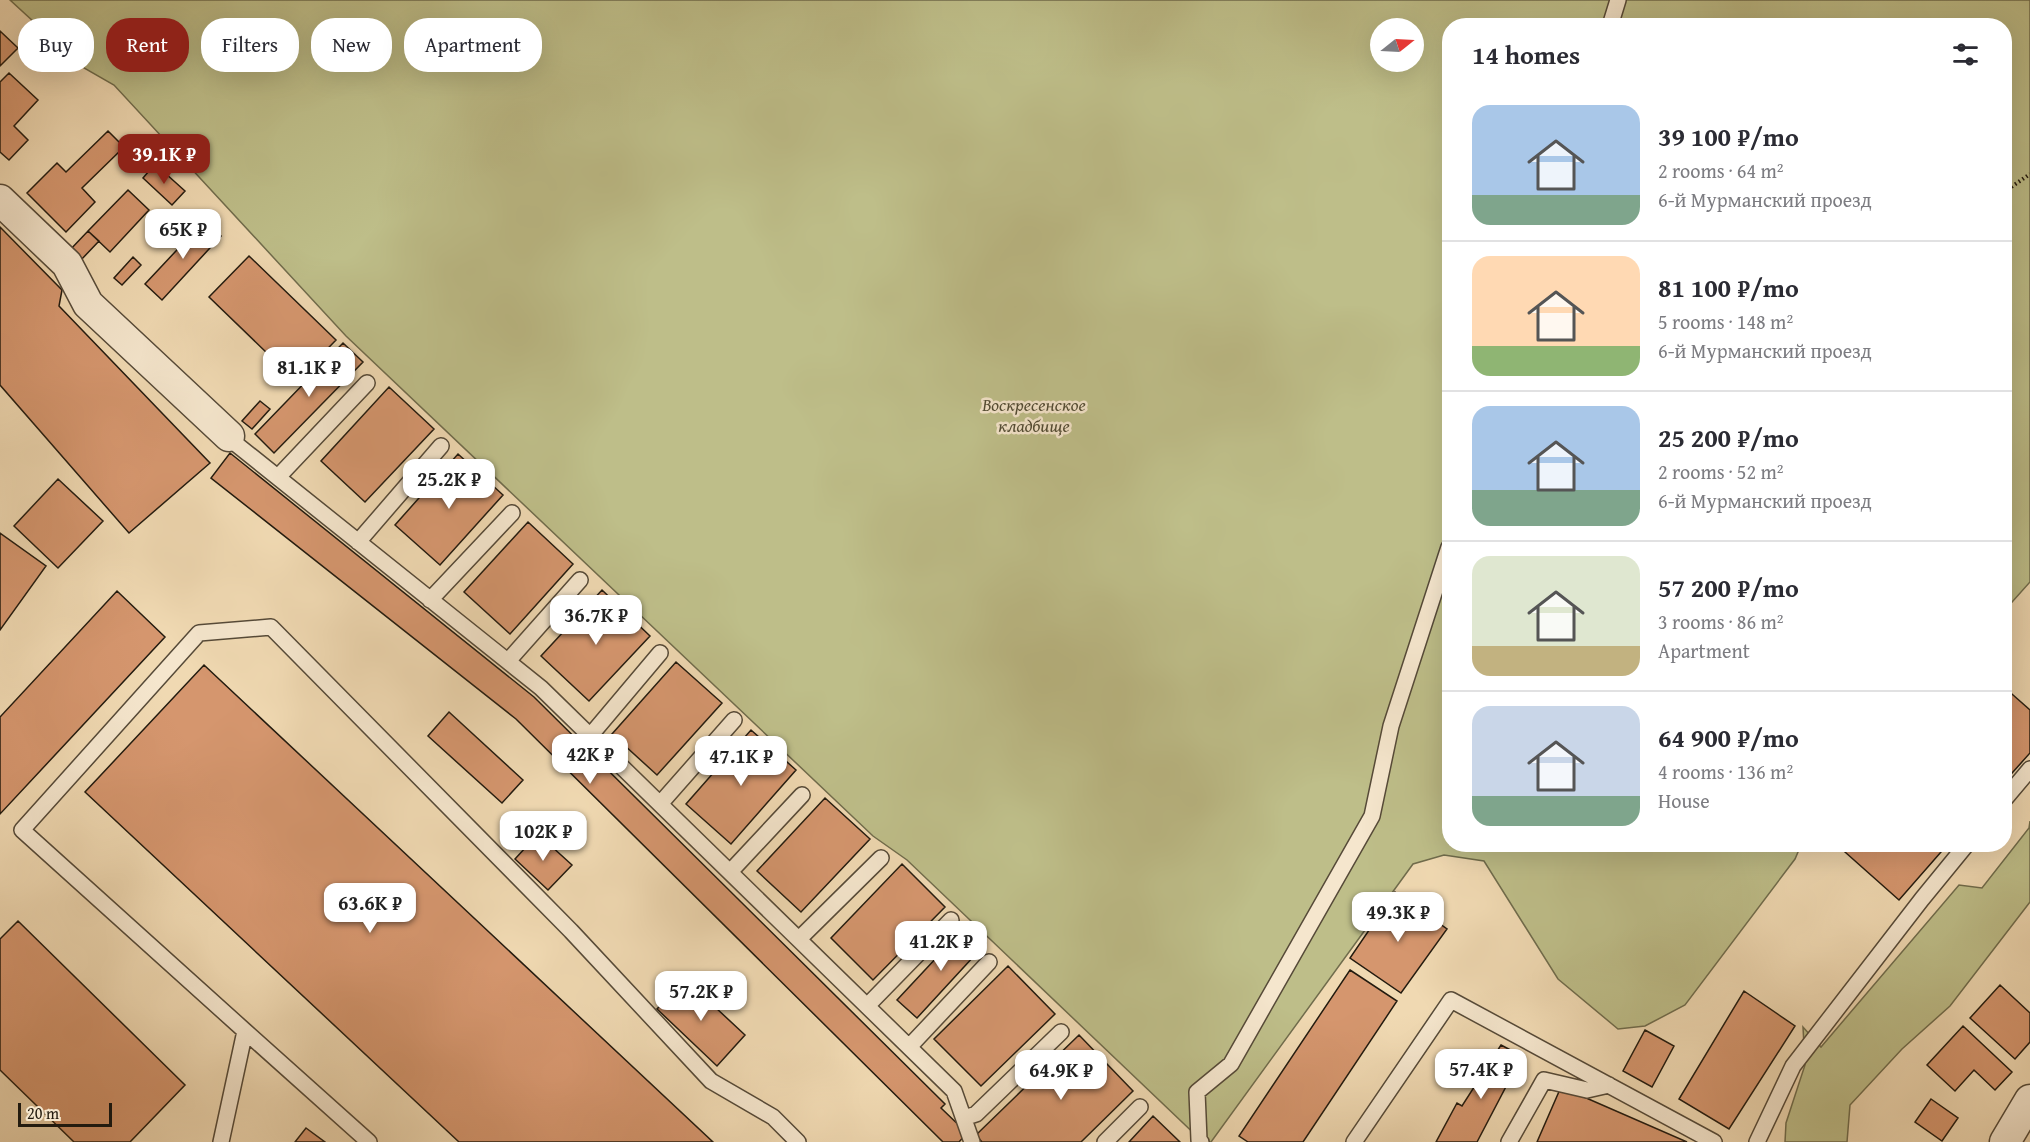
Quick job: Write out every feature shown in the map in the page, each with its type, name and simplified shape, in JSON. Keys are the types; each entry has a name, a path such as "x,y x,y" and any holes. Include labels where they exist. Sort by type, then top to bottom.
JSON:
{"street":[{"path":"0,200 67,264 88,304 229,436"},
{"path":"2005,1142 2030,1100"}],"lane":[{"path":"1612,18 1618,0"},
{"path":"278,477 367,383"},
{"path":"229,436 236,444 541,688 954,1091 972,1142"},
{"path":"358,542 441,446"},
{"path":"430,600 512,513"},
{"path":"1201,1141 1197,1092 1231,1064 1372,816 1391,726 1442,569"},
{"path":"508,661 580,580"},
{"path":"369,1142 22,830 200,633 271,627 571,931 711,1081 773,1116 798,1142"},
{"path":"590,736 660,653"},
{"path":"660,804 734,720"},
{"path":"2012,790 2030,769"},
{"path":"730,872 802,795"},
{"path":"1757,1142 1793,1066 1960,852"},
{"path":"799,939 881,858"},
{"path":"867,1006 951,920"},
{"path":"909,1047 990,962"},
{"path":"1354,1142 1451,1000 1714,1142"},
{"path":"221,1142 245,1031"},
{"path":"964,1118 976,1114 1061,1032"},
{"path":"1509,1142 1544,1080 1587,1090 1609,1085"},
{"path":"1105,1142 1140,1107"}],"path":[{"path":"2012,186 2030,174"}],"green space":[{"name":"Воскресенское кладбище","path":"10,0 2030,0 2030,582 2012,602 2012,18 1442,18 1442,852 1798,852 1685,1005 1645,1026 1618,1029 1558,979 1484,861 1444,855 1413,864 1211,1142 1203,1142 907,860 873,836 346,336 114,85 91,72 94,72 94,18 30,18"},
{"path":"2030,821 2030,902 1950,1006 1902,1049 1850,1105 1847,1142 1785,1142 1786,1123 1805,1065 1803,1027 1821,1047 1959,885 1982,888 2029,828"}],"building":[{"path":"0,31 18,48 0,66"},
{"path":"9,73 38,100 14,126 28,140 9,160 0,152 0,82"},
{"path":"108,131 124,147 82,188 95,202 66,232 27,193 57,163 66,172"},
{"path":"132,142 150,159 140,171 121,155"},
{"path":"155,164 185,191 172,205 143,178"},
{"path":"128,190 149,210 110,252 88,231"},
{"path":"205,220 221,236 162,300 145,284"},
{"path":"0,227 62,290 59,306 210,463 129,533 0,385"},
{"path":"88,231 99,241 80,261 69,251"},
{"path":"249,256 336,340 296,381 209,297"},
{"path":"133,257 141,265 122,285 114,278"},
{"path":"343,343 363,362 274,453 255,434"},
{"path":"389,387 434,429 365,502 321,461"},
{"path":"260,401 270,409 252,429 242,421"},
{"path":"230,453 534,697 945,1104 941,1108 967,1133 959,1142 943,1142 516,719 211,478"},
{"path":"458,454 503,495 440,565 395,525"},
{"path":"58,479 103,521 58,568 14,526"},
{"path":"528,522 573,564 510,634 464,592"},
{"path":"0,533 46,566 0,630"},
{"path":"602,590 650,636 589,701 541,656"},
{"path":"117,591 165,637 0,814 0,717"},
{"path":"676,662 722,703 657,775 612,734"},
{"path":"204,665 713,1142 459,1142 85,792"},
{"path":"2012,694 2030,710 2030,753 2012,773"},
{"path":"449,712 523,780 502,803 428,736"},
{"path":"751,730 796,770 731,844 686,804"},
{"path":"825,798 870,839 801,912 757,871"},
{"path":"538,834 572,865 548,890 515,859"},
{"path":"1845,852 1941,852 1899,900"},
{"path":"902,864 945,907 873,980 831,938"},
{"path":"1395,892 1447,929 1401,993 1350,958"},
{"path":"18,921 185,1085 130,1142 74,1142 0,1070 0,939"},
{"path":"966,926 986,943 917,1018 897,1000"},
{"path":"1008,966 1055,1014 981,1086 934,1039"},
{"path":"1350,970 1397,1001 1303,1142 1248,1142 1239,1136"},
{"path":"685,979 745,1035 717,1066 657,1009"},
{"path":"2000,985 2030,1013 2030,1042 2015,1059 1970,1018"},
{"path":"1744,991 1795,1026 1729,1129 1679,1099"},
{"path":"1963,1026 2012,1072 1995,1090 1974,1070 1955,1091 1927,1065"},
{"path":"1645,1030 1674,1046 1652,1087 1623,1071"},
{"path":"1079,1035 1133,1091 1081,1142 982,1142 976,1135"},
{"path":"1501,1045 1522,1056 1477,1142 1436,1142 1457,1103 1462,1106"},
{"path":"1561,1087 1687,1142 1537,1142"},
{"path":"1931,1099 1958,1118 1942,1141 1915,1122"},
{"path":"1153,1116 1180,1142 1129,1142"},
{"path":"306,1128 325,1142 295,1142"}]}
